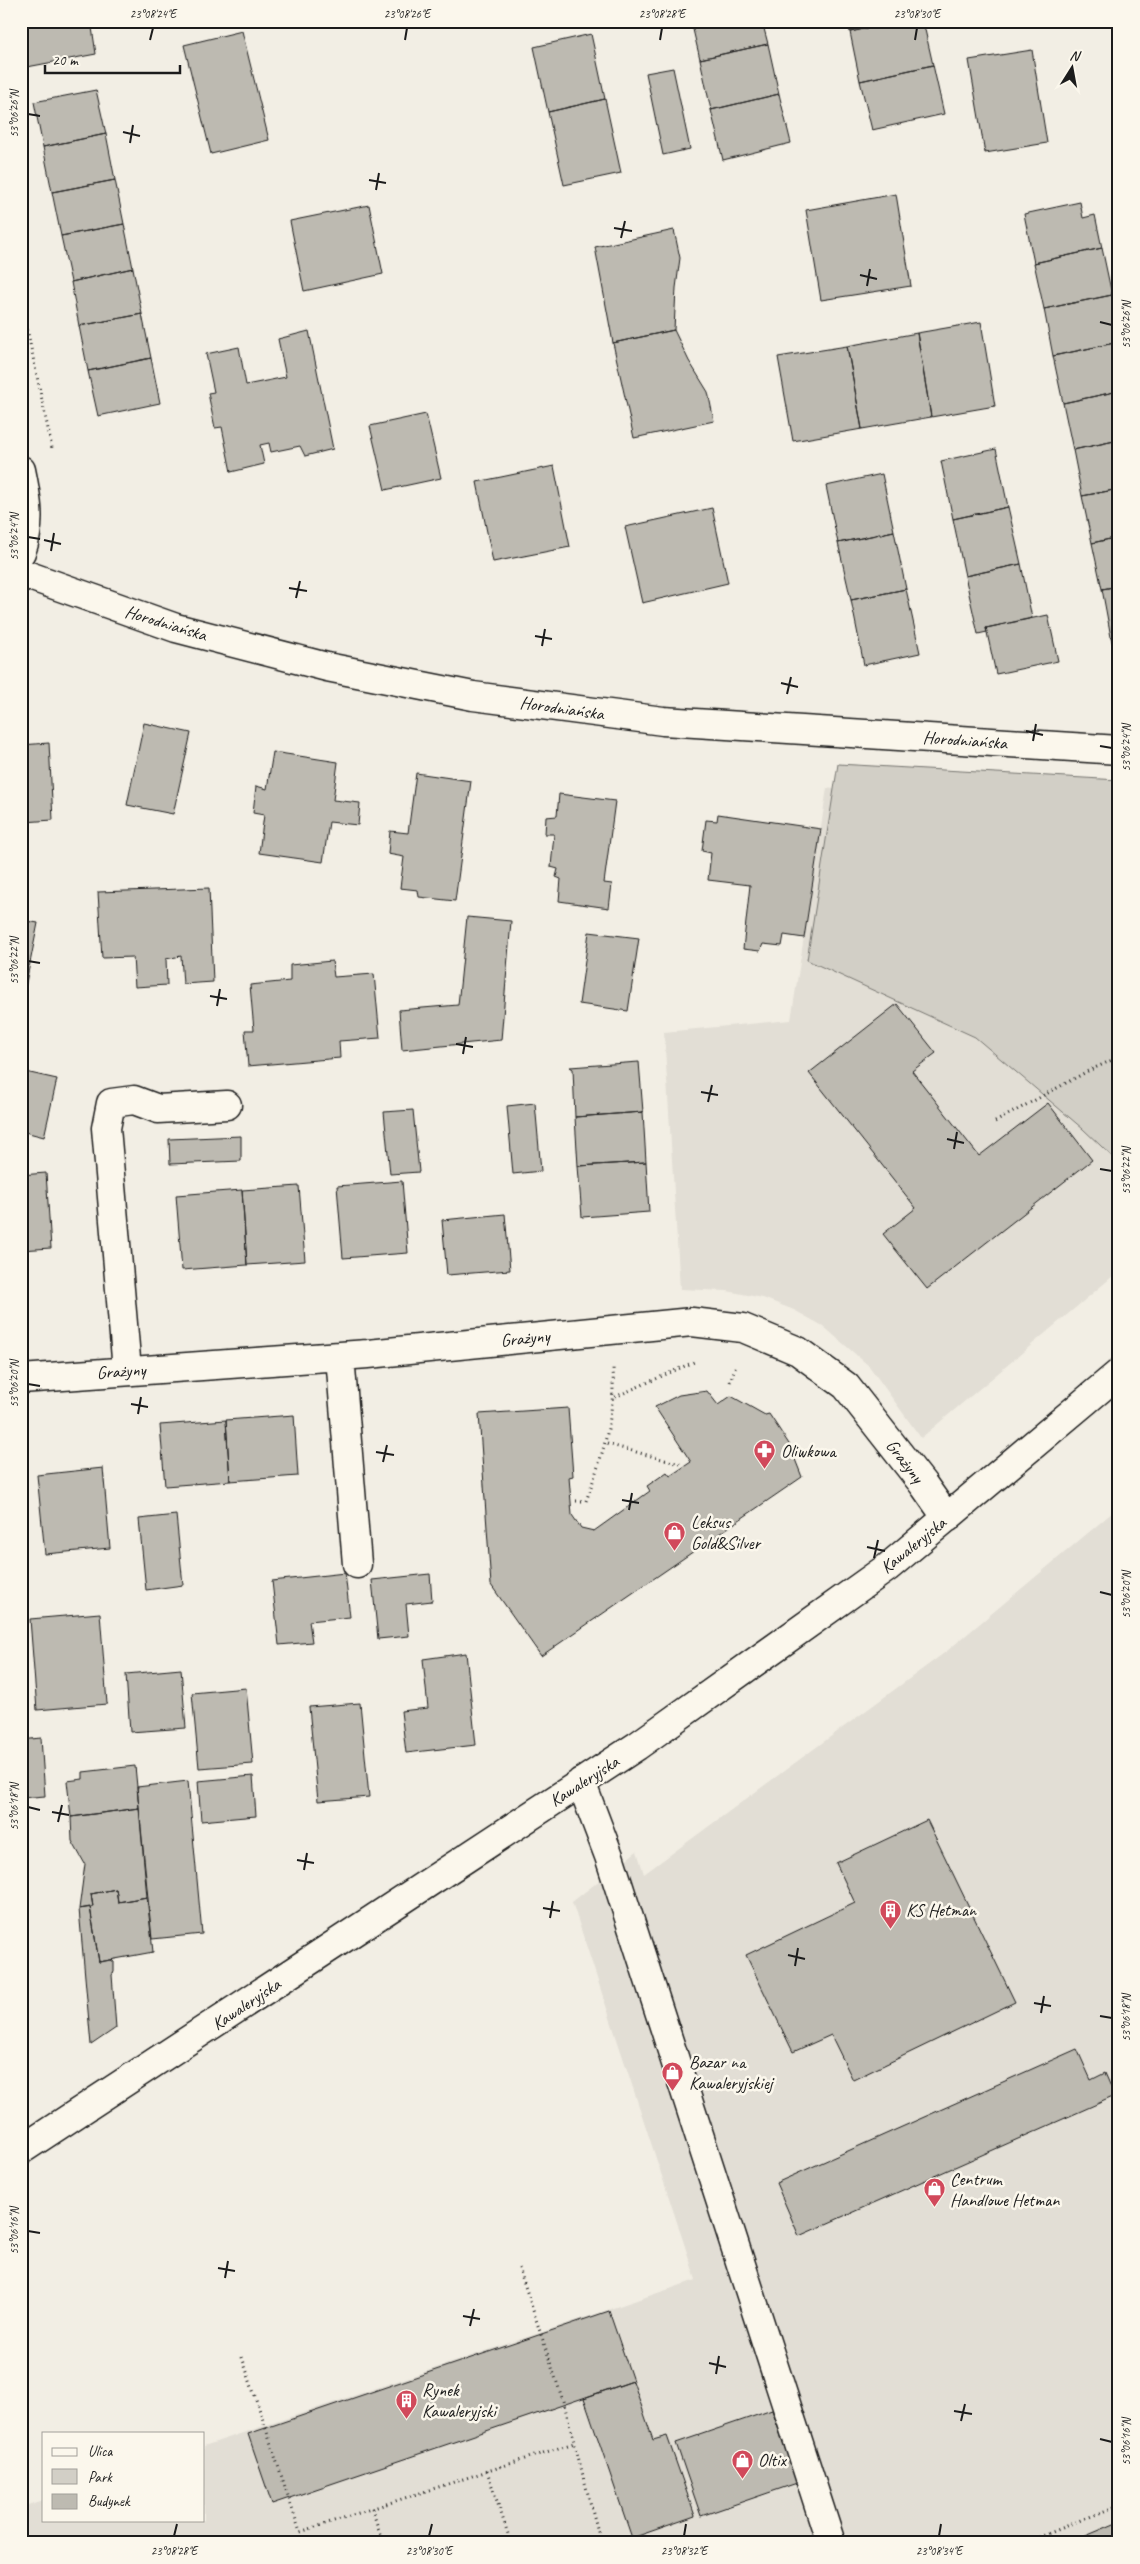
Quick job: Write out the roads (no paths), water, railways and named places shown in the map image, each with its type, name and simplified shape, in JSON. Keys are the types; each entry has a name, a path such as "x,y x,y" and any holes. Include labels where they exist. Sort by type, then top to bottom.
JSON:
{"street":[{"path":"21,470 28,505 27,536 21,552"},
{"name":"Horodniańska","path":"21,573 176,628 327,667 473,696 664,722 1119,750"},
{"path":"127,1370 106,1128 111,1103 134,1100 158,1109 227,1105"},
{"name":"Grażyny","path":"21,1379 340,1356 692,1322 743,1328 798,1351 846,1386 923,1484 947,1518"},
{"path":"340,1356 357,1564"},
{"name":"Kawaleryjska","path":"21,2150 637,1746 880,1573 1119,1373"},
{"path":"581,1782 609,1856 831,2543"}],"place":[{"name":"Oliwkowa","path":"765,1470"},
{"name":"Leksus Gold&Silver","path":"675,1551"},
{"name":"KS Hetman","path":"890,1929"},
{"name":"Bazar na Kawaleryjskiej","path":"673,2091"},
{"name":"Centrum Handlowe Hetman","path":"934,2208"},
{"name":"Rynek Kawaleryjski","path":"406,2419"},
{"name":"Oltix","path":"742,2479"}]}
